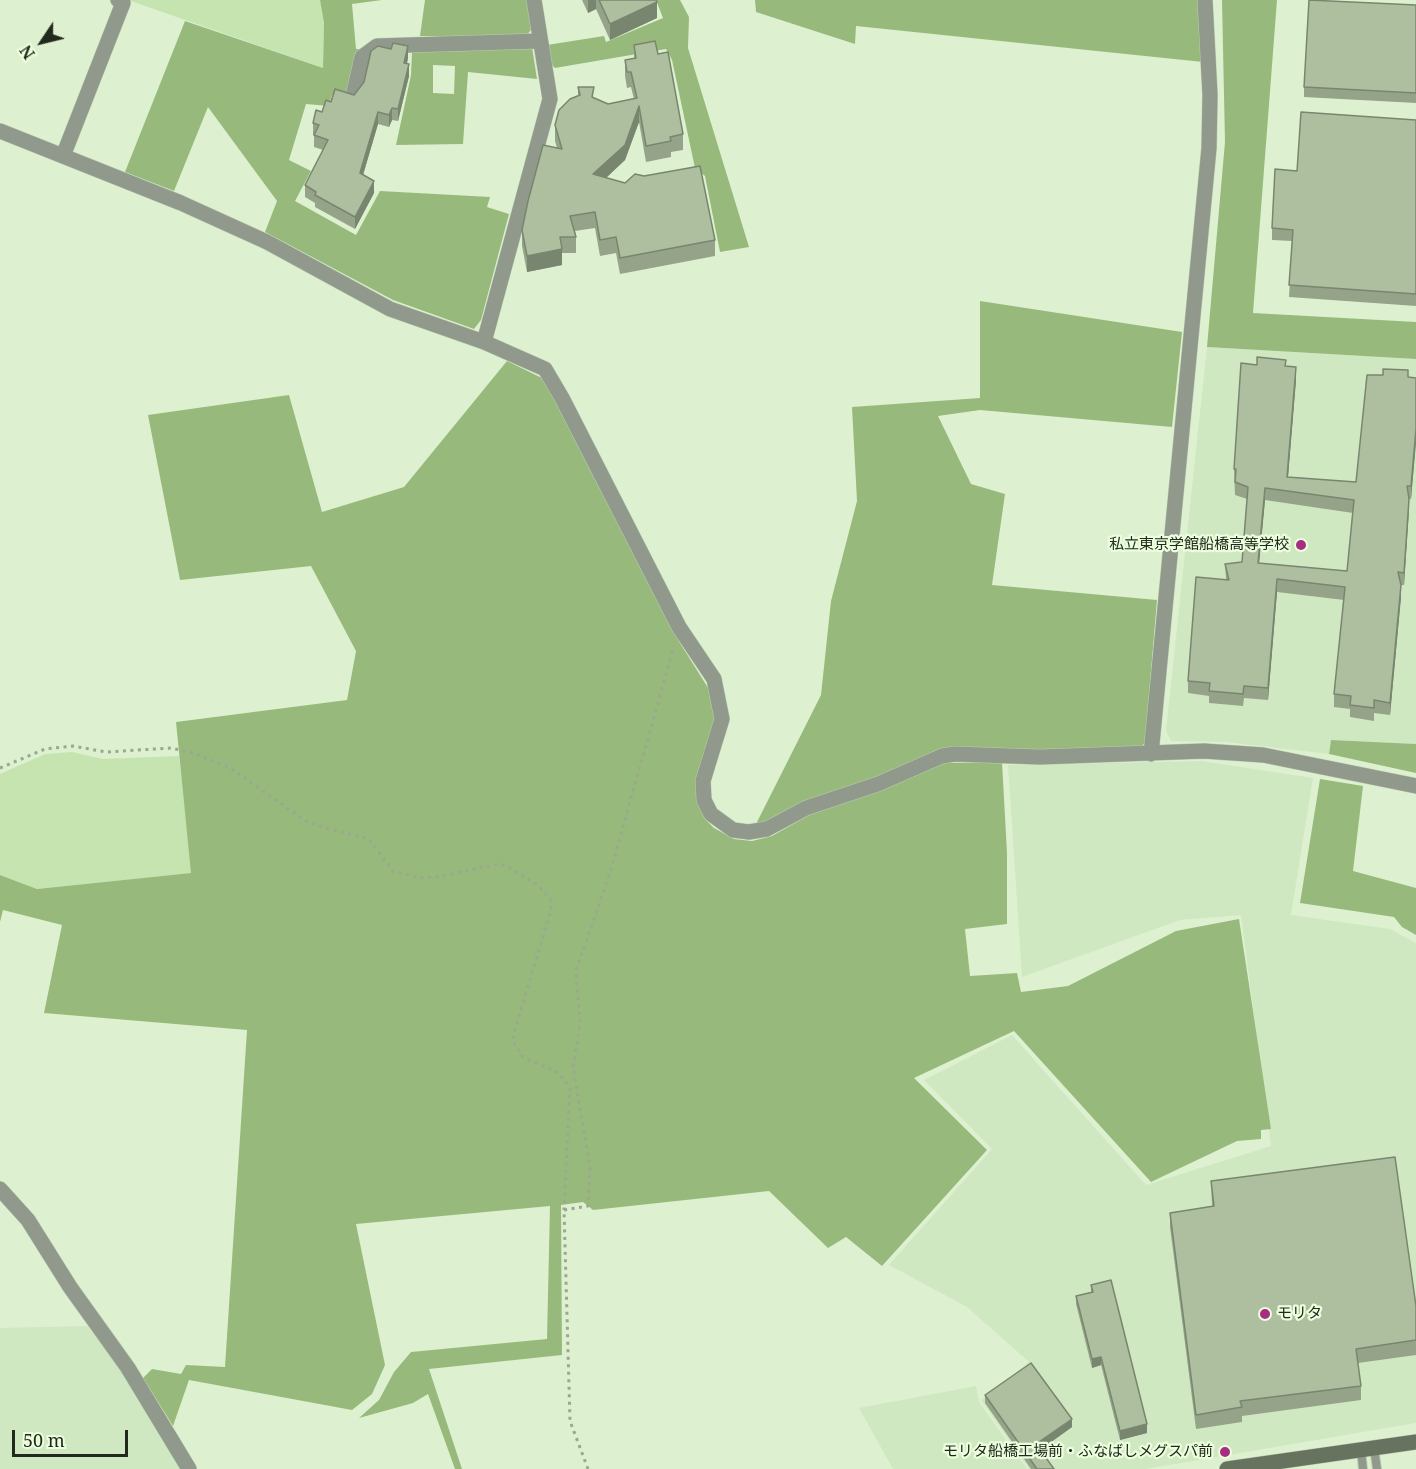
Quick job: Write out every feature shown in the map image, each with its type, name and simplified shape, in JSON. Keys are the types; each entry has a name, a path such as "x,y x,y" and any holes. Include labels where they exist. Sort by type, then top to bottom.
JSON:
{"main road":[{"path":"1227,1469 1416,1442"}],"street":[{"path":"63,156 123,3 118,0"},
{"path":"484,342 550,99 534,0"},
{"path":"1151,754 1209,148 1210,95 1205,0"},
{"path":"354,92 362,57 377,46 539,41"},
{"path":"0,131 181,203 267,242 390,309 484,342 544,369 562,398 679,627 714,679 723,720 703,781 704,800 711,814 733,830 749,832 767,829 806,808 878,784 942,756 1040,757 1204,751 1263,755 1416,786"},
{"path":"0,1189 28,1220 70,1287 128,1368 189,1469"}],"lane":[{"path":"1363,1469 1368,1449"},
{"path":"1368,1449 1377,1469"}],"path":[{"path":"564,1210 588,1206 590,1168 573,1067 580,1024 576,970 610,873 679,627"},
{"path":"0,768 45,749 73,746 106,752 171,748 194,753 230,768 306,821 369,839 393,871 399,874 420,878 437,877 499,864 507,866 539,886 551,901 551,910 512,1040 523,1057 559,1072 570,1088 564,1210 570,1421 588,1469"}],"shaded area":[{"path":"128,0 320,0 324,23 323,68"},
{"path":"320,0 382,0 352,4 356,49 361,49 347,98 332,95 329,106 306,104 289,160 311,171 295,201 356,235 380,191 490,197 487,207 509,214 481,320 474,329 393,300 265,232 277,201 208,107 174,191 125,172 185,21 323,68 324,23"},
{"path":"425,0 527,0 531,30 526,36 420,36"},
{"path":"656,0 680,0 689,17 688,48 749,247 720,252 705,176 695,168 672,60 666,49 555,68 551,64 547,45 604,36 606,42 663,18"},
{"path":"755,0 1200,0 1203,62 856,26 855,44 756,12"},
{"path":"1222,0 1277,0 1253,313 1416,322 1416,359 1207,347 1225,142"},
{"path":"532,47 537,79 468,72 463,144 396,145 411,75 412,52","holes":["433,65 455,66 454,94 433,93"]},
{"path":"980,301 1182,332 1172,427 980,410 938,416 971,484 1005,494 992,585 1157,600 1145,743 1138,749 946,749 755,826 821,695 831,601 857,501 852,407 980,398"},
{"name":"私立東京学館船橋高等学校","path":"1207,347 1416,359 1416,744 1331,740 1329,754 1225,742 1171,741 1166,731"},
{"path":"507,361 544,379 680,643 710,691 716,715 699,806 705,819 714,828 734,839 752,841 772,836 809,815 878,791 944,763 1002,762 1007,853 1007,924 965,929 970,976 1017,973 1021,992 1068,986 1176,931 1239,919 1271,1129 1261,1130 1261,1139 1237,1141 1151,1182 1014,1031 914,1078 987,1150 882,1266 846,1237 828,1248 769,1191 593,1210 583,1202 561,1205 562,1355 429,1369 462,1469 455,1469 428,1394 413,1403 359,1418 379,1400 394,1372 411,1352 547,1339 550,1206 356,1224 385,1365 372,1394 352,1410 189,1380 173,1426 143,1378 152,1369 181,1374 186,1365 225,1367 247,1030 44,1013 62,925 3,910 0,922 0,875 37,889 191,873 176,722 347,700 356,651 311,566 180,580 148,415 289,395 322,512 404,487"},
{"path":"1331,740 1416,744 1416,773 1329,754"},
{"path":"72,752 103,759 179,756 192,873 37,889 0,875 0,774 45,754"},
{"path":"1202,761 1313,778 1291,915 1390,929 1416,943 1416,1423 1146,1469 1029,1469 981,1400 1029,1362 967,1307 889,1265 992,1149 924,1080 1012,1035 1146,1185 1271,1146 1241,915 1180,920 1022,977 1008,765"},
{"path":"1320,779 1363,786 1353,871 1416,888 1416,935 1402,927 1394,917 1300,903"},
{"path":"87,1326 123,1371 181,1469 0,1469 0,1328"},
{"path":"976,1386 979,1402 1027,1469 893,1469 859,1408"}],"building":[{"path":"599,0 656,0 657,2 610,24"},
{"path":"1309,0 1416,5 1416,93 1304,87"},
{"path":"655,41 658,54 668,52 683,134 670,137 671,141 646,146 639,106 625,145 593,174 625,183 635,174 644,176 700,166 715,240 620,258 616,237 600,240 595,212 570,216 576,237 560,237 562,249 527,256 522,230 543,145 562,149 555,125 559,110 570,99 580,95 578,87 594,87 592,97 608,104 637,98 631,72 627,72 625,60 636,58 634,45"},
{"path":"393,43 408,46 404,63 409,64 398,109 392,108 389,115 378,112 360,173 374,181 355,217 315,195 316,192 305,185 328,140 314,135 319,125 313,123 316,110 322,112 326,100 331,102 335,89 354,95 364,82 371,51 378,46 391,49"},
{"path":"1301,112 1416,120 1416,294 1289,285 1293,230 1272,228 1275,169 1297,171"},
{"path":"1257,357 1286,360 1285,366 1296,367 1287,477 1356,482 1367,375 1383,375 1383,369 1408,370 1408,377 1416,378 1416,429 1411,486 1407,486 1409,499 1404,573 1398,572 1401,585 1390,703 1374,700 1374,708 1350,705 1351,696 1334,694 1345,587 1277,579 1268,688 1244,686 1243,694 1209,691 1210,683 1188,681 1196,577 1229,580 1225,564 1242,562 1248,487 1235,482 1236,469 1234,469 1241,363 1257,365","holes":["1265,488 1354,500 1347,571 1258,563"]},
{"name":"モリタ","path":"1395,1157 1416,1306 1416,1340 1356,1349 1361,1386 1240,1401 1242,1407 1196,1415 1170,1213 1214,1206 1211,1181"},
{"path":"1111,1280 1147,1424 1120,1431 1101,1357 1092,1359 1076,1296 1093,1292 1091,1285"},
{"path":"1031,1363 1072,1419 1036,1444 1054,1469 1037,1469 985,1395"}],"place":[{"name":"私立東京学館船橋高等学校","path":"1301,545"},
{"name":"モリタ","path":"1265,1314"},
{"name":"モリタ船橋工場前・ふなばしメグスパ前","path":"1225,1452"}]}
